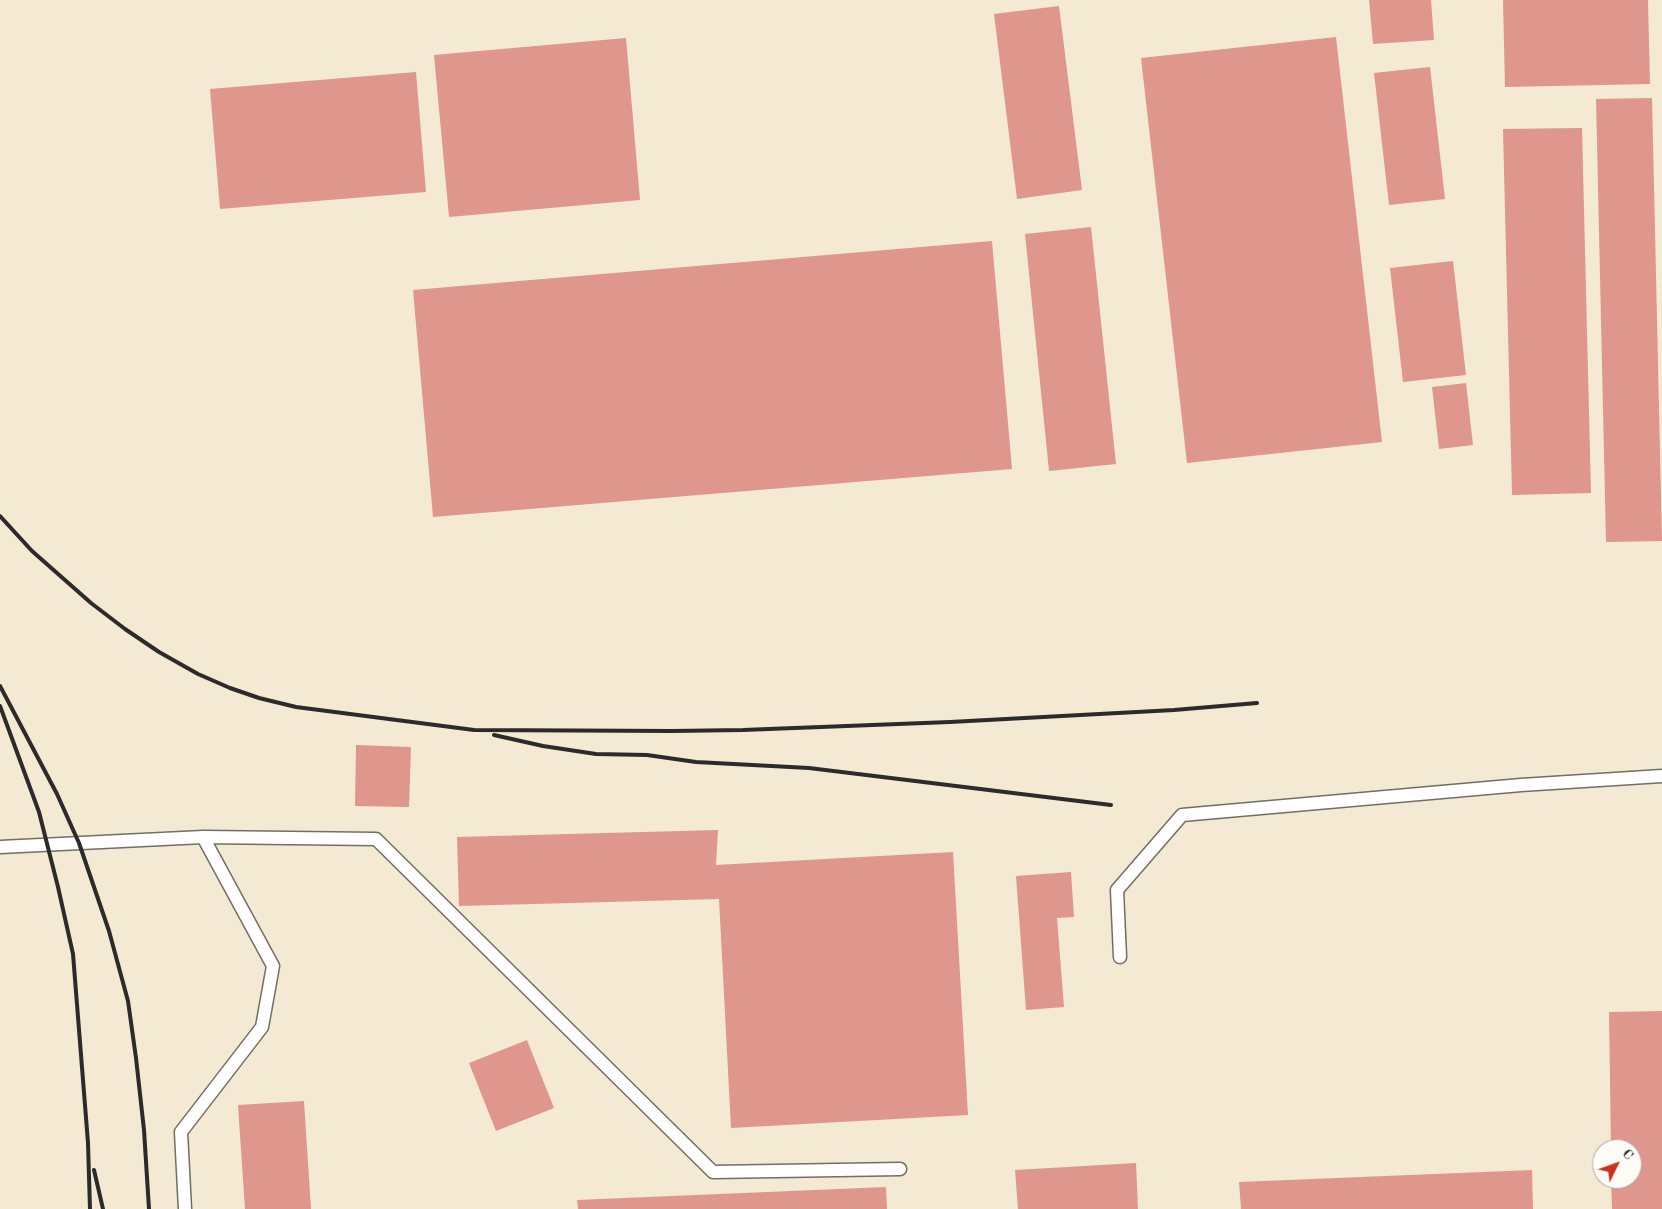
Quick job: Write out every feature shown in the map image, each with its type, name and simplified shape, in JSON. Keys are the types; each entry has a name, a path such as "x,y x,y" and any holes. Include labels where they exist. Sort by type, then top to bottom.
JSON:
{"lane":[{"path":"1120,957 1117,890 1182,816 1521,785 1662,776"},
{"path":"0,847 203,837 376,838 713,1172 900,1169"},
{"path":"185,1209 181,1132 262,1027 273,966 203,837"}],"building":[{"path":"1369,0 1431,0 1434,40 1373,44"},
{"path":"1503,0 1648,0 1650,84 1505,87"},
{"path":"1059,6 1082,190 1017,199 994,14"},
{"path":"1336,37 1382,442 1187,463 1141,58"},
{"path":"626,38 640,200 449,217 434,55"},
{"path":"1430,67 1445,199 1389,205 1374,73"},
{"path":"416,72 426,192 220,209 210,89"},
{"path":"1652,98 1662,541 1606,542 1596,99"},
{"path":"1582,128 1591,493 1512,495 1503,129"},
{"path":"1091,227 1116,464 1049,471 1025,234"},
{"path":"992,241 1012,469 433,517 413,290"},
{"path":"1453,261 1466,375 1403,382 1390,268"},
{"path":"1466,383 1473,445 1439,449 1432,387"},
{"path":"356,745 411,747 409,807 355,806"},
{"path":"718,830 716,865 953,852 968,1115 731,1128 719,899 459,906 457,837"},
{"path":"1071,872 1074,917 1057,918 1064,1007 1026,1010 1016,876"},
{"path":"1662,1011 1662,1209 1612,1209 1611,1189 1642,1189 1642,1139 1611,1139 1609,1012"},
{"path":"527,1040 554,1108 496,1131 469,1063"},
{"path":"304,1101 311,1209 245,1209 238,1105"},
{"path":"1136,1163 1138,1209 1018,1209 1015,1170"},
{"path":"1532,1170 1533,1209 1241,1209 1239,1182"},
{"path":"886,1187 887,1209 578,1209 577,1200"}],"railway":[{"path":"0,516 32,551 91,603 159,652 198,674 230,688 259,698 296,707 474,730 672,731 950,722 1174,710 1257,703"},
{"path":"0,686 57,794 79,843 109,931 128,1001 144,1130 149,1209"},
{"path":"0,706 39,812 73,954 88,1143 90,1209"},
{"path":"494,735 543,746 596,754 647,755 696,762 809,768 1111,805"},
{"path":"94,1170 103,1209"}]}
